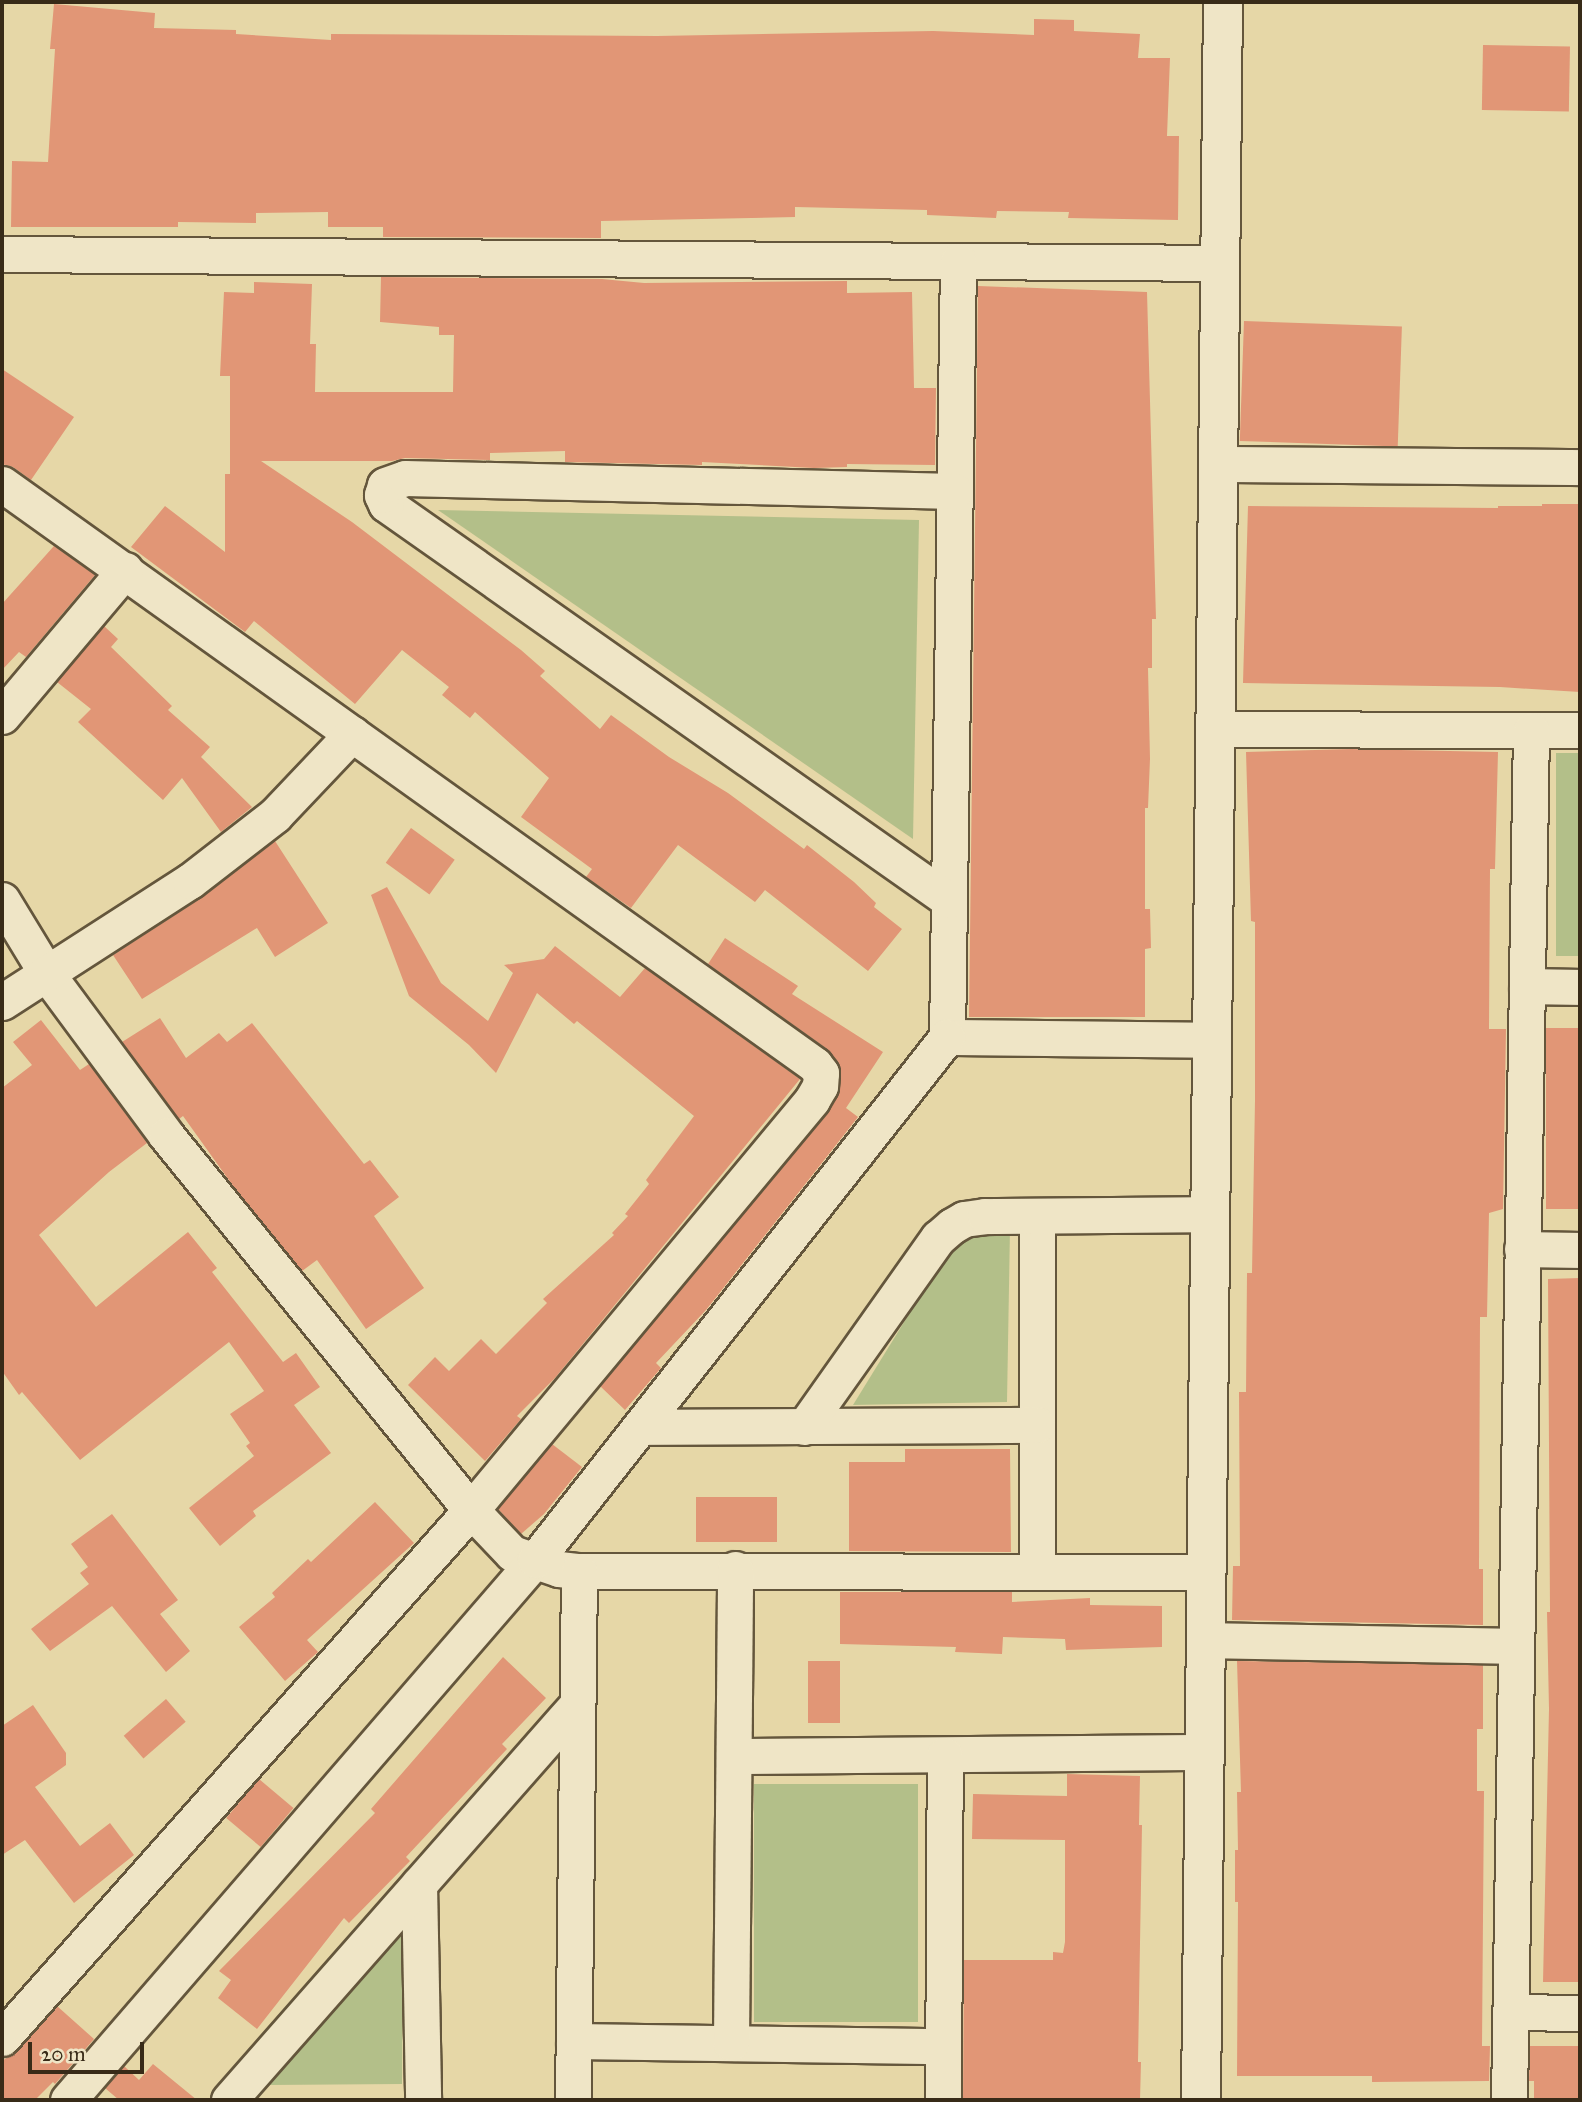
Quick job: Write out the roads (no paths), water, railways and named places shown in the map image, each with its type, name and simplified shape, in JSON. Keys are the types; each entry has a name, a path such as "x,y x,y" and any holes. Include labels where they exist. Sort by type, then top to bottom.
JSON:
{"street":[{"path":"1201,2100 1223,2"},
{"path":"2,254 1220,262"},
{"path":"68,2100 535,1560 947,1037 958,261"},
{"path":"1218,464 1580,467"},
{"path":"949,900 386,504 382,495 384,485 405,478 955,491"},
{"path":"2,484 816,1065 821,1073 820,1086 812,1100 471,1510 6,2020"},
{"path":"2,716 125,570"},
{"path":"1215,729 1580,730"},
{"path":"1509,2100 1531,730"},
{"path":"2,1002 190,881 275,815 352,734"},
{"path":"2,900 47,974 166,1135 471,1510 512,1553 559,1569 579,1571 736,1569 1206,1572"},
{"path":"1527,986 1580,987"},
{"path":"947,1037 1212,1040"},
{"path":"804,1427 938,1238 964,1219 985,1216 1209,1214"},
{"path":"1037,1216 1037,1571"},
{"path":"1522,1249 1580,1250"},
{"path":"640,1427 1037,1425"},
{"path":"731,2043 736,1569"},
{"path":"573,2100 575,1707 579,1571"},
{"path":"1206,1640 1516,1646"},
{"path":"229,2100 575,1707"},
{"path":"734,1756 1205,1752"},
{"path":"943,2100 945,1755"},
{"path":"419,1884 423,2100"},
{"path":"1510,2012 1580,2012"},
{"path":"574,2041 943,2046"}]}
